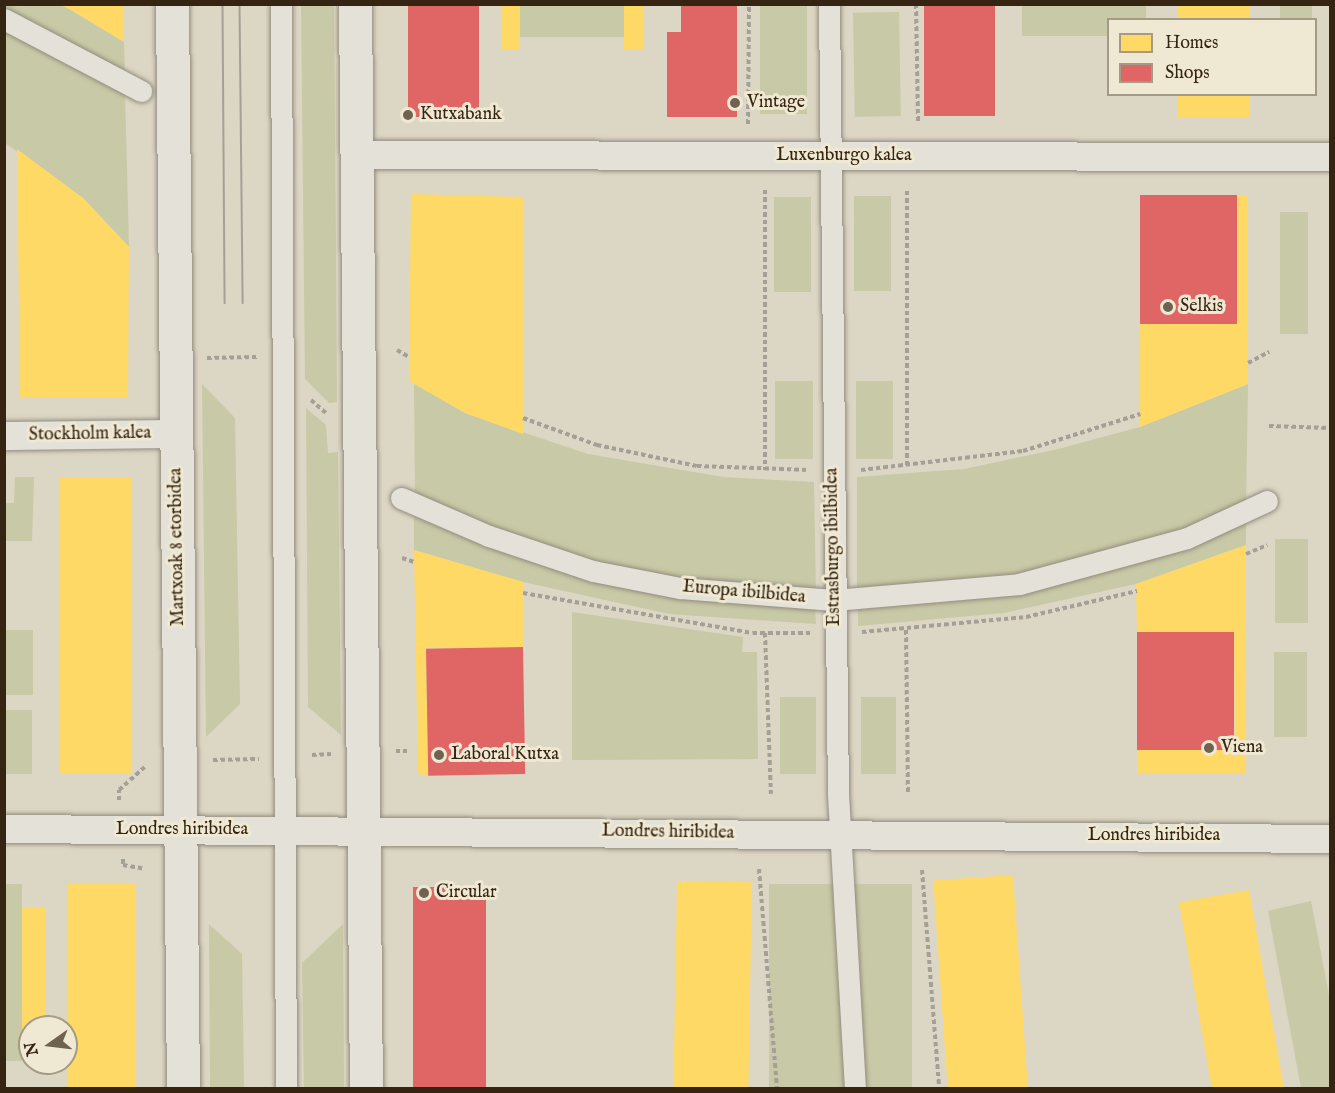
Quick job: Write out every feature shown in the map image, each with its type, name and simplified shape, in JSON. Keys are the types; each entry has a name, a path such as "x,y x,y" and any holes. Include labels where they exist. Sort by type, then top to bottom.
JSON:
{"street":[{"name":"Martxoak 8 etorbidea","path":"172,4 183,1089"},
{"path":"281,4 286,1089"},
{"path":"355,4 366,1089"},
{"name":"Estrasburgo ibilbidea","path":"829,4 834,600 839,835 855,1089"},
{"path":"4,19 141,91"},
{"name":"Luxenburgo kalea","path":"357,155 1330,157"},
{"name":"Stockholm kalea","path":"4,436 176,434"},
{"name":"Europa ibilbidea","path":"401,498 489,536 593,571 680,588 834,600 924,596 1030,581 1187,538 1267,501"},
{"name":"Londres hiribidea","path":"4,829 1330,839"}],"path":[{"path":"748,124 749,4"},
{"path":"916,4 918,123"},
{"path":"765,190 765,470"},
{"path":"907,191 907,468"},
{"path":"398,350 410,357"},
{"path":"1248,363 1269,352"},
{"path":"176,358 282,357"},
{"path":"1269,426 1330,428"},
{"path":"1246,554 1267,544"},
{"path":"402,558 414,562"},
{"path":"906,630 908,793"},
{"path":"765,633 771,794"},
{"path":"146,754 146,765 119,790 123,865 145,866 146,877"},
{"path":"759,869 777,1089"},
{"path":"922,870 939,1089"}],"green space":[{"path":"4,5 60,5 71,10 124,42 125,75 5,11"},
{"path":"301,5 334,5 337,402 329,403 305,379"},
{"path":"520,5 624,5 624,37 520,37"},
{"path":"760,5 807,5 807,114 760,114"},
{"path":"1022,5 1146,5 1146,18 1107,18 1107,36 1022,36"},
{"path":"1280,5 1312,5 1312,18 1280,18"},
{"path":"899,12 901,116 855,117 853,13"},
{"path":"4,26 125,92 129,247 83,198 5,143"},
{"path":"854,196 891,196 891,291 854,291"},
{"path":"774,197 811,197 811,292 774,292"},
{"path":"1280,212 1308,212 1308,334 1280,334"},
{"path":"775,381 813,381 813,459 775,459"},
{"path":"856,381 893,381 893,459 856,459"},
{"path":"414,383 465,413 588,454 723,477 814,482 816,596 730,589 557,553 415,495"},
{"path":"202,384 235,418 240,704 206,737"},
{"path":"1248,384 1246,504 1194,527 1039,573 857,593 857,477 964,469 1058,449 1140,427"},
{"path":"306,408 326,425 328,453 338,452 341,735 308,707"},
{"path":"15,477 34,477 32,541 5,541 5,503 14,503"},
{"path":"414,510 514,555 815,607 816,624 669,614 523,582 414,550"},
{"path":"1246,521 1246,545 1136,584 1004,613 858,626 858,606 939,600"},
{"path":"1275,539 1308,539 1308,623 1275,623"},
{"path":"572,612 743,637 742,652 757,652 758,759 572,760"},
{"path":"5,630 33,630 33,695 5,695"},
{"path":"1274,652 1307,652 1307,737 1274,737"},
{"path":"780,697 816,697 816,774 780,774"},
{"path":"861,697 896,697 896,774 861,774"},
{"path":"5,710 32,710 32,774 5,774"},
{"path":"5,884 22,884 22,1015 18,1015 18,1061 5,1061"},
{"path":"769,884 912,884 912,1088 769,1088"},
{"path":"1311,901 1330,1000 1330,1088 1301,1088 1268,911"},
{"path":"209,924 242,954 244,1088 210,1088"},
{"path":"343,924 344,1088 304,1088 302,963"}],"building: Homes":[{"path":"60,4 124,4 124,42 71,10"},
{"path":"501,4 520,4 520,49 501,49"},
{"path":"624,4 644,4 644,49 624,49"},
{"path":"1178,4 1250,4 1250,18 1178,18"},
{"path":"1178,96 1250,96 1250,117 1178,117"},
{"path":"17,149 83,198 129,247 128,397 20,397"},
{"path":"411,194 524,197 523,434 465,413 409,381"},
{"path":"1237,195 1248,196 1248,384 1140,427 1140,324 1237,324"},
{"path":"60,477 132,477 132,774 60,774"},
{"path":"1246,545 1246,774 1137,774 1137,750 1235,750 1234,632 1137,632 1136,584"},
{"path":"414,550 523,582 523,647 426,648 428,775 418,774"},
{"path":"1013,875 1028,1088 948,1088 933,881"},
{"path":"677,881 752,882 748,1088 673,1088"},
{"path":"67,883 135,883 135,1088 67,1088 67,1075 78,1075 78,1015 67,1015"},
{"path":"1249,890 1284,1088 1212,1088 1179,902"},
{"path":"22,908 45,908 45,1015 22,1015"}],"building: Shops":[{"path":"408,4 479,4 479,117 408,117"},
{"path":"681,4 737,4 737,117 667,117 667,32 681,32"},
{"path":"924,4 995,4 995,116 924,116"},
{"path":"1140,195 1237,195 1237,324 1140,324"},
{"path":"1137,632 1234,632 1234,750 1137,750"},
{"path":"523,647 525,774 428,776 426,649"},
{"path":"413,887 486,887 486,1088 413,1088"}],"tram line":[{"path":"223,4 225,303"},
{"path":"240,4 243,303"}],"place":[{"name":"Vintage","path":"735,103"},
{"name":"Kutxabank","path":"408,115"},
{"name":"Selkis","path":"1168,307"},
{"name":"Viena","path":"1209,748"},
{"name":"Laboral Kutxa","path":"439,755"},
{"name":"Circular","path":"424,893"}]}
